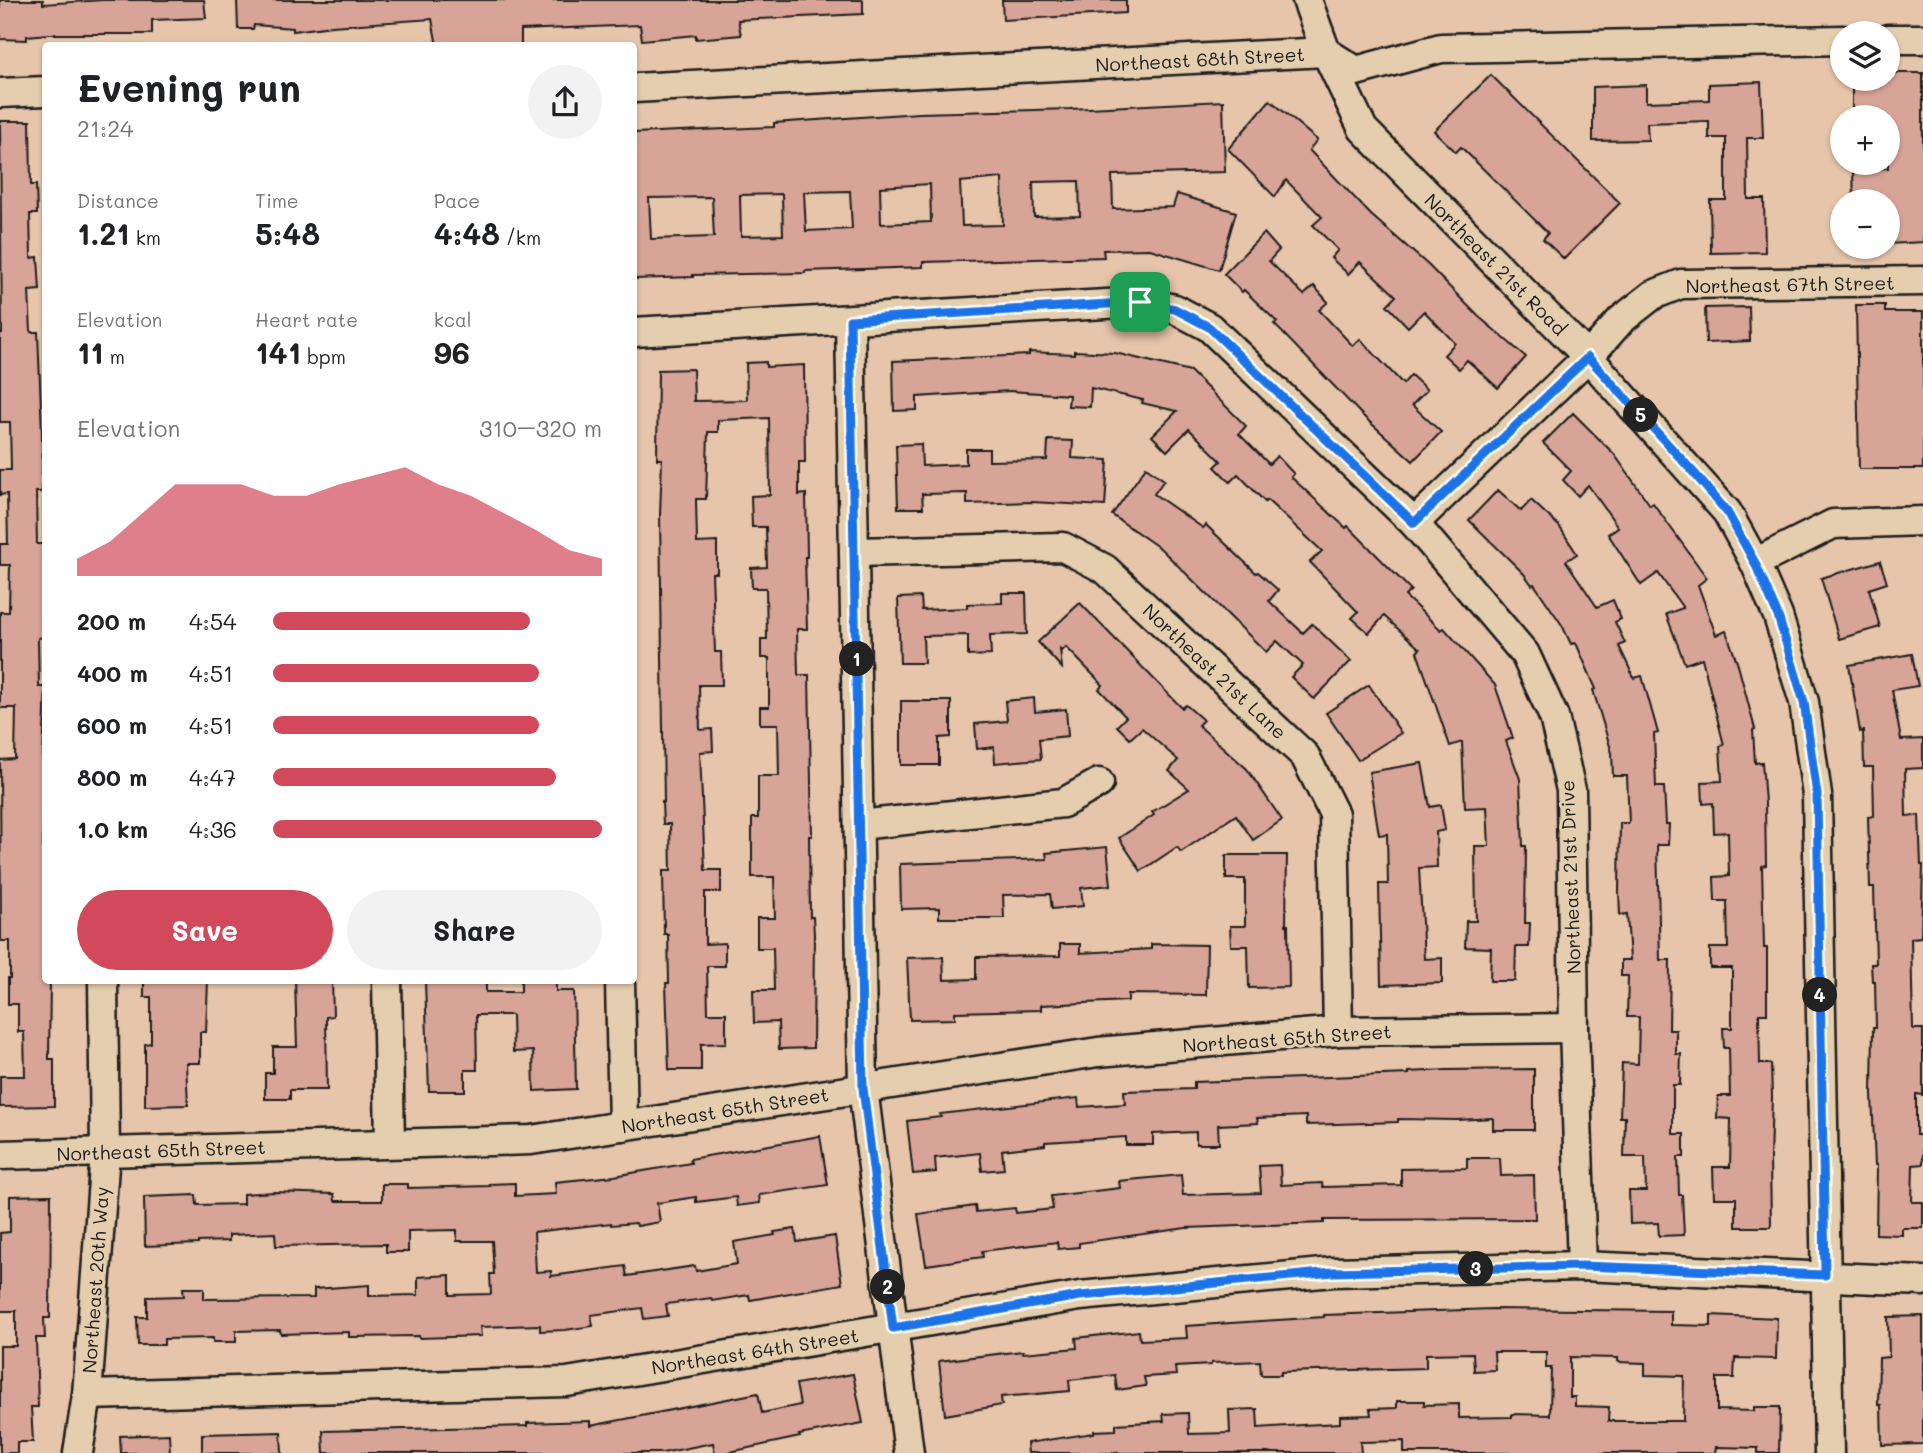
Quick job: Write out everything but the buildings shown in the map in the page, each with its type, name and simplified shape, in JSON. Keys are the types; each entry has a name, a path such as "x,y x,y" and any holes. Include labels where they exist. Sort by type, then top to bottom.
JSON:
{"street":[{"name":"Northeast 21st Road","path":"1307,0 1326,52 1363,129 1588,357 1695,474 1727,512 1755,563 1778,616 1804,702 1817,795 1829,1453"},
{"path":"1900,39 1923,39"},
{"name":"Northeast 68th Street","path":"637,88 1326,52 1356,71 1441,48 1830,40"},
{"path":"0,93 42,91"},
{"name":"Northeast 67th Street","path":"1414,523 1588,357 1620,320 1653,295 1681,284 1923,281"},
{"name":"Northeast 21st Drive","path":"850,320 1140,302 1175,309 1209,327 1414,523 1525,654 1553,717 1571,790 1574,1028 1582,1266"},
{"path":"637,332 850,320 863,1088 909,1453"},
{"path":"1755,563 1832,524 1923,521"},
{"name":"Northeast 21st Lane","path":"855,552 1063,547 1105,569 1305,756 1334,814 1338,1031"},
{"path":"859,825 1063,803 1099,783"},
{"name":"Northeast 20th Way","path":"78,1453 87,1395 104,1153 103,984"},
{"path":"387,984 390,1143"},
{"path":"620,984 622,1126"},
{"name":"Northeast 65th Street","path":"0,1155 531,1140 1098,1052 1338,1031 1574,1028"},
{"name":"Northeast 64th Street","path":"87,1395 566,1382 1080,1296 1333,1272 1582,1266 1923,1281"}],"route":[{"path":"1140,302 1175,309 1209,327 1414,523 1588,357 1727,512 1755,563 1778,616 1804,702 1817,795 1825,1275 1582,1266 1333,1272 1080,1296 893,1328 863,1088 850,320 1140,302"}]}
